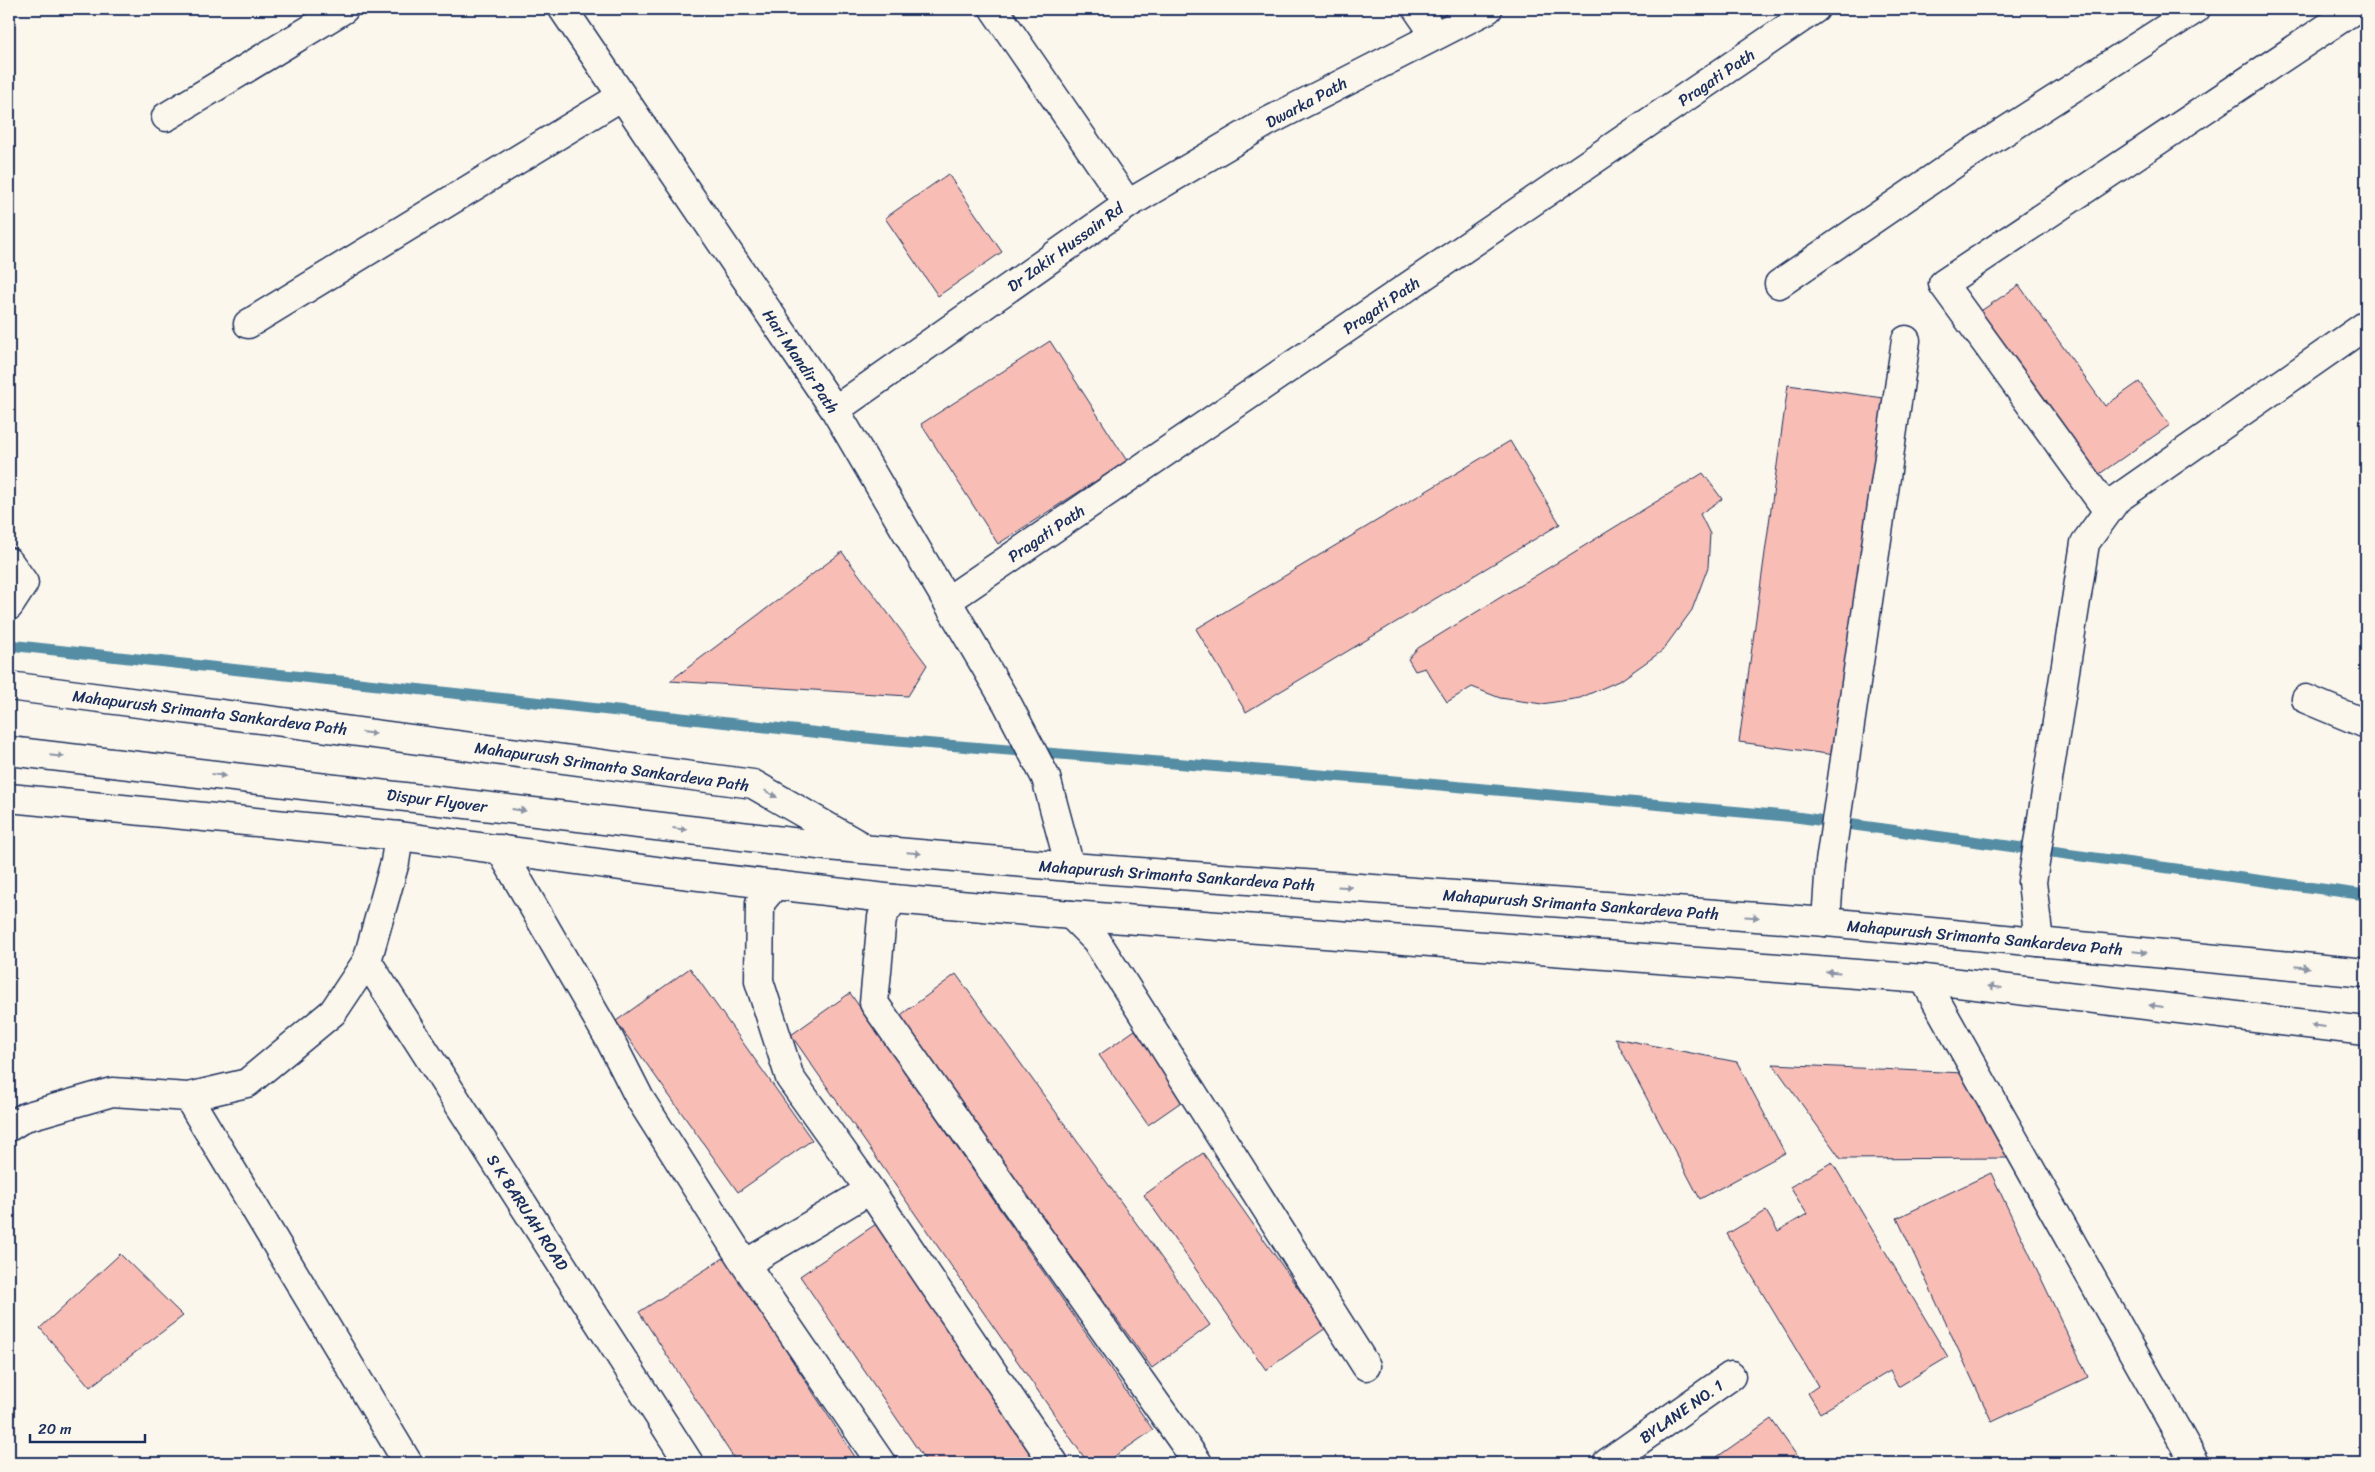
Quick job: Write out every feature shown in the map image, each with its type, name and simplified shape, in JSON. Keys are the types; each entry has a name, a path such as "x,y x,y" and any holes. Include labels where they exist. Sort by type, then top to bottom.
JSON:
{"street":[{"path":"166,117 344,9"},
{"name":"Hari Mandir Path","path":"563,9 834,410 947,601 1019,727 1044,775 1070,867"},
{"name":"Dr Zakir Hussain Rd","path":"834,410 1128,204 994,9"},
{"path":"1416,9 1435,35"},
{"name":"Dwarka Path","path":"1128,204 1267,122 1488,9"},
{"name":"Pragati Path","path":"947,601 1815,9"},
{"path":"1779,284 1954,164 2196,9"},
{"path":"2108,511 1943,284 2355,9"},
{"path":"248,324 622,96"},
{"path":"2039,942 2032,882 2085,543 2117,499 2366,325"},
{"path":"1826,922 1831,855 1906,340"},
{"path":"9,562 24,583 9,606"},
{"name":"Mahapurush Srimanta Sankardeva Path","path":"9,686 753,784 866,849 1070,867 1826,922 2366,973"},
{"path":"2306,699 2366,724"},
{"name":"Dispur Flyover","path":"9,751 826,846 866,849"},
{"path":"9,798 399,836 894,899 1071,915 1924,979 2366,1031"},
{"path":"14,1120 112,1092 188,1097 247,1083 333,1012 367,962 395,862 399,836"},
{"path":"500,849 610,1040 640,1099 745,1264 881,1463"},
{"path":"775,885 760,903 759,981 790,1078 870,1190 1054,1463"},
{"path":"894,899 882,917 874,1003 1198,1463"},
{"path":"1071,915 1096,940 1366,1366"},
{"name":"S K BARUAH ROAD","path":"367,962 689,1463"},
{"path":"1924,979 2195,1463"},
{"path":"188,1097 408,1463"},
{"path":"745,1264 870,1190"},
{"name":"BYLANE NO. 1","path":"1607,1463 1730,1376"}],"building":[{"path":"948,174 1002,252 938,296 885,218"},
{"path":"2019,285 2105,406 2139,382 2170,425 2095,477 1972,317"},
{"path":"1050,341 1127,461 998,544 921,424"},
{"path":"1788,385 1884,398 1835,755 1739,742"},
{"path":"1510,441 1560,524 1246,712 1196,629"},
{"path":"1703,473 1722,499 1700,514 1710,534 1708,567 1692,610 1662,651 1621,680 1580,698 1542,704 1500,698 1472,687 1447,702 1425,668 1415,671 1408,659 1418,648"},
{"path":"842,552 927,665 908,696 670,681"},
{"path":"690,968 812,1140 738,1192 616,1021"},
{"path":"956,974 1210,1325 1152,1368 898,1017"},
{"path":"850,993 1153,1430 1105,1463 1088,1463 791,1035"},
{"path":"1135,1030 1184,1100 1148,1125 1099,1055"},
{"path":"1615,1038 1737,1062 1785,1153 1700,1199"},
{"path":"1773,1064 1963,1073 2008,1158 1841,1159"},
{"path":"1203,1153 1326,1328 1266,1370 1144,1195"},
{"path":"1832,1162 1948,1357 1898,1387 1890,1371 1820,1413 1808,1393 1818,1386 1727,1234 1766,1211 1778,1231 1807,1214 1790,1187"},
{"path":"1991,1173 2088,1377 1992,1422 1897,1218"},
{"path":"876,1224 1037,1463 927,1463 800,1276"},
{"path":"120,1254 183,1316 90,1387 40,1328"},
{"path":"725,1257 859,1463 737,1463 639,1312"},
{"path":"1771,1419 1802,1463 1721,1463 1717,1457"}],"waterway":[{"path":"9,645 885,740 1395,781 1796,817 2366,895"}]}
